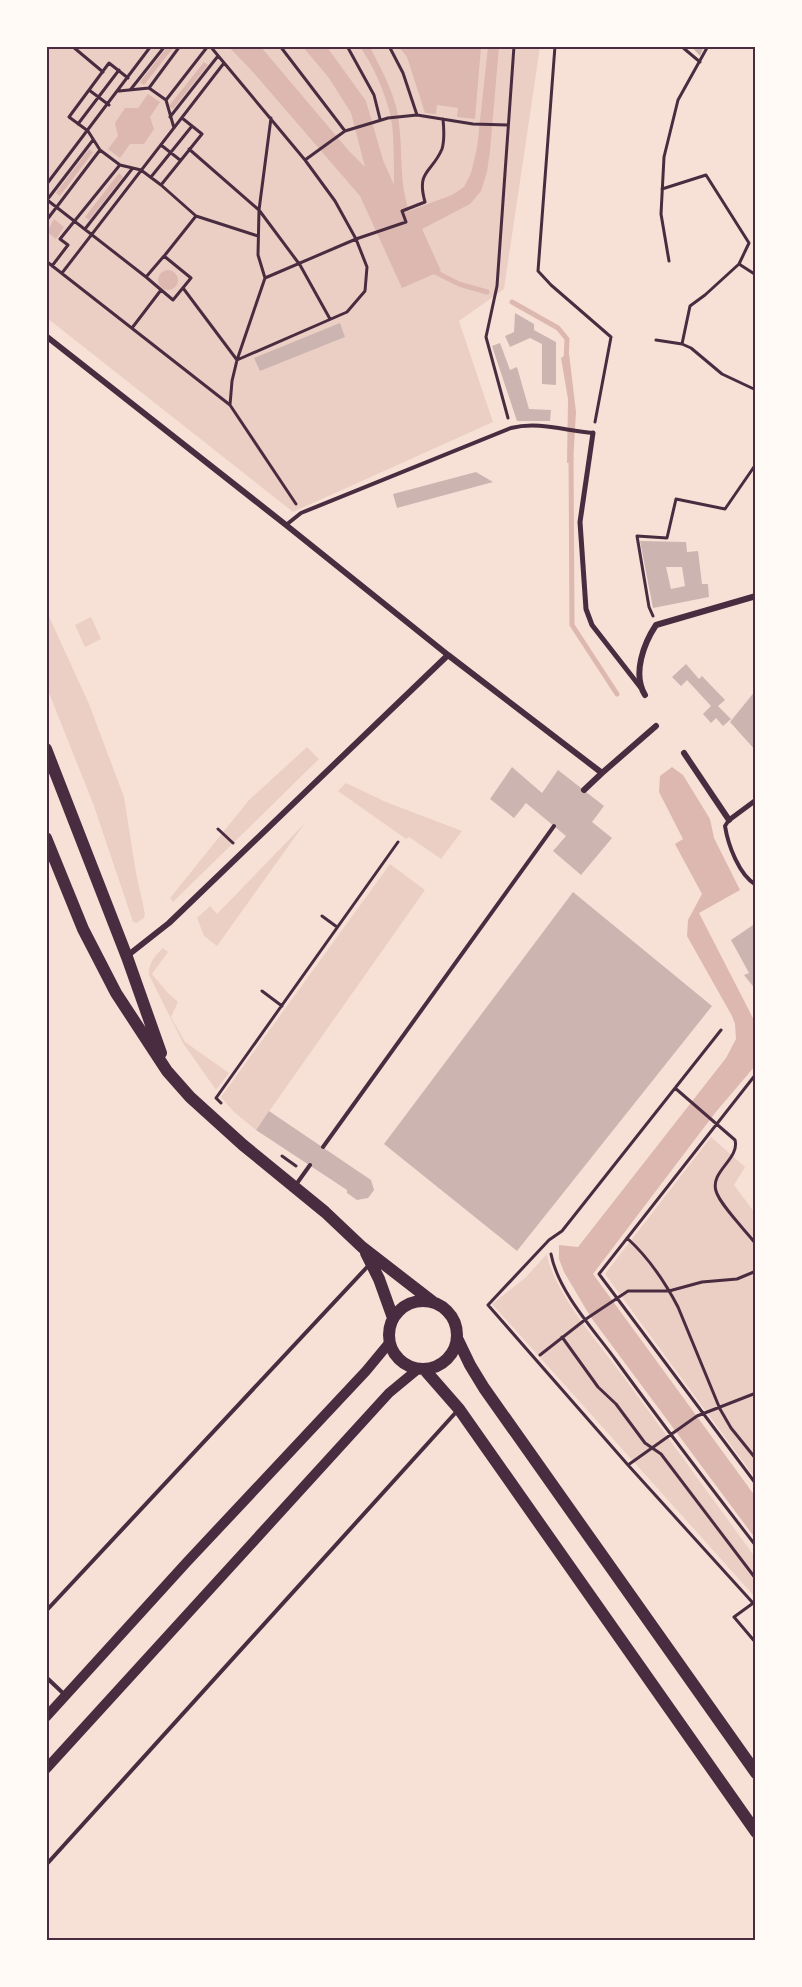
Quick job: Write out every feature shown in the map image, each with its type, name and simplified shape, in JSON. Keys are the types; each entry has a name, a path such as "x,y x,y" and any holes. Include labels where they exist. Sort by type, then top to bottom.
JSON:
{"main road":[{"path":"46,749 127,957 167,1071"},
{"path":"46,838 83,928 111,984 167,1071 190,1097 236,1138 325,1212 362,1247 433,1302"},
{"path":"362,1247 371,1263 393,1318"},
{"path":"421,1300 433,1302 441,1305 454,1320 457,1338 454,1350 447,1360 436,1367 421,1369 408,1366 393,1352 390,1342 390,1326 393,1318 400,1309 410,1303 421,1300"},
{"path":"457,1338 483,1388 756,1773"},
{"path":"46,1717 366,1371 390,1342"},
{"path":"421,1369 459,1409 756,1832"},
{"path":"46,1769 389,1393 421,1369"}],"street":[{"path":"46,336 448,655 602,772"},
{"path":"593,433 580,522 586,609 592,625 643,692"},
{"path":"643,692 640,672 642,652 656,625 756,596"},
{"path":"127,957 169,923 448,655"},
{"path":"584,790 656,726"},
{"path":"684,753 729,820 756,800"}],"lane":[{"path":"286,525 301,513 511,428 553,426 593,433"},
{"path":"729,820 725,826 731,850 749,881 756,885"},
{"path":"323,1147 554,826"},
{"path":"295,1187 310,1165"},
{"path":"46,1611 371,1263"},
{"path":"46,1866 459,1409"},
{"path":"46,1677 66,1695"}],"path":[{"path":"72,46 103,72"},
{"path":"46,184 151,46"},
{"path":"131,90 165,46"},
{"path":"149,88 180,46"},
{"path":"166,100 209,46 271,118 335,201 356,239 367,267 365,291 347,312 237,360"},
{"path":"280,46 345,131"},
{"path":"347,46 374,95 380,119"},
{"path":"389,46 403,73 417,115"},
{"path":"511,428 486,337 497,286 514,46"},
{"path":"555,46 538,271 611,337 593,433"},
{"path":"681,46 700,62"},
{"path":"669,261 661,213 664,157 678,100 708,46"},
{"path":"170,117 218,56"},
{"path":"128,78 109,63 69,117 88,131 100,150 120,165 141,170 196,216 258,236"},
{"path":"62,273 224,63"},
{"path":"78,124 118,70"},
{"path":"119,91 149,88 166,100 174,128"},
{"path":"89,90 108,105"},
{"path":"305,160 345,131 380,119 417,115 473,124 508,125"},
{"path":"161,185 202,134 182,118"},
{"path":"230,405 237,360 265,278 258,255 258,236 259,210 271,118"},
{"path":"265,278 300,265 356,239 406,222 402,211 425,202 421,189 429,167 442,148 443,119"},
{"path":"151,177 192,126"},
{"path":"93,140 47,200 173,300 191,279 164,256"},
{"path":"160,145 180,160"},
{"path":"189,149 259,210 300,265 330,320"},
{"path":"46,221 100,150"},
{"path":"52,266 68,245 60,239 120,165"},
{"path":"85,229 132,169"},
{"path":"662,189 706,175 749,243 739,264 690,306 682,344"},
{"path":"146,277 196,216"},
{"path":"46,261 230,405 301,513"},
{"path":"739,264 756,275"},
{"path":"183,288 237,360"},
{"path":"132,328 161,290"},
{"path":"656,340 682,344 691,348 722,375 756,390"},
{"path":"656,625 649,607 637,536 667,538 676,499 725,509 756,464"},
{"path":"218,829 233,843"},
{"path":"222,1105 216,1098 398,842"},
{"path":"322,916 337,927"},
{"path":"262,991 282,1006"},
{"path":"721,1030 562,1231 549,1240 488,1305 628,1465 754,1602 734,1617 756,1643"},
{"path":"756,1074 715,1122 599,1274 756,1484"},
{"path":"675,1088 732,1137 736,1144 735,1151 716,1178 716,1192 756,1244"},
{"path":"279,1154 305,1173"},
{"path":"627,1238 639,1248 669,1291 678,1307 720,1409 731,1428 756,1460"},
{"path":"551,1254 558,1276 586,1319 670,1435 756,1546"},
{"path":"540,1355 590,1316 628,1291 669,1291 702,1282 737,1279 756,1271"},
{"path":"562,1337 598,1387 616,1404 645,1443 661,1454 756,1579"},
{"path":"628,1465 697,1416 720,1409 756,1393"}],"shaded area":[{"path":"168,46 174,47 144,85 140,82"},
{"path":"46,47 540,47 504,289 459,321 493,422 293,512 47,318"},
{"path":"229,47 261,47 365,167 351,113 329,78 303,47 327,47 366,101 383,160 394,185 392,124 388,105 380,83 360,47 370,47 388,84 398,114 404,189 409,211 452,195 464,187 471,173 477,148 488,47 499,47 490,151 481,191 470,204 422,229 441,271 402,288 360,196"},
{"path":"399,47 481,47 475,119 457,117 458,108 437,105 436,114 425,113 407,57"},
{"path":"204,62 208,65 173,109 169,106"},
{"path":"148,94 160,102 150,117 154,129 144,144 130,144 120,158 108,149 118,136 115,123 125,108 138,108"},
{"path":"89,149 93,152 60,196 56,193"},
{"path":"119,173 123,177 89,220 85,217"},
{"path":"54,219 64,227 56,239 47,232"},
{"path":"168,270 175,273 178,280 175,287 168,290 161,287 158,280 161,273"},
{"path":"569,353 576,412 573,463 567,463 568,399 561,358"},
{"path":"47,612 89,704 124,797 145,914 144,918 137,923 133,922 94,806 47,688"},
{"path":"91,617 101,639 85,647 75,625"},
{"path":"307,747 319,759 173,902 170,898 249,800"},
{"path":"672,767 683,775 710,819 714,838 740,890 699,913 755,1022 755,1066 715,1113 593,1274 755,1496 755,1538 590,1316 564,1272 559,1259 559,1245 578,1247 726,1058 736,1039 732,1016 687,936 688,920 702,894 675,844 683,839 659,792 660,776"},
{"path":"346,783 386,802 462,831 441,859 409,837 406,839 338,791"},
{"path":"305,823 217,946 204,936 197,918 210,906 217,914"},
{"path":"390,864 425,890 256,1130 234,1112 221,1097"},
{"path":"163,948 168,952 152,974 178,1002 171,1017 185,1042 229,1073 216,1090 183,1043 149,975 151,963"},
{"path":"711,1137 745,1167 734,1185 755,1213 755,1478 605,1274"},
{"path":"547,1254 558,1285 568,1302 755,1557 755,1597 492,1304 525,1278"}],"building":[{"path":"691,46 704,46 700,56"},
{"path":"515,313 534,324 534,330 556,342 556,385 542,384 542,344 530,338 510,347 505,336 514,332"},
{"path":"340,323 345,337 260,371 254,358"},
{"path":"500,343 510,370 517,367 529,409 551,410 550,421 517,421 492,346"},
{"path":"476,472 493,482 397,508 393,494"},
{"path":"640,541 686,542 687,552 698,551 702,584 708,584 709,597 653,608","holes":["666,567 682,567 685,586 671,589"]},
{"path":"686,664 699,679 702,676 725,700 718,706 731,719 723,726 716,718 711,723 703,714 711,706 687,680 681,686 672,677"},
{"path":"756,690 756,751 730,722"},
{"path":"512,767 542,793 558,770 604,806 592,822 612,838 581,875 553,851 566,836 526,803 514,818 490,799"},
{"path":"573,892 712,1006 517,1251 384,1144"},
{"path":"756,923 756,990 744,975 749,973 731,940"},
{"path":"269,1111 371,1180 374,1190 368,1198 357,1200 347,1193 347,1190 256,1130"}],"waterway":[{"path":"431,270 459,284 487,292"},
{"path":"512,302 558,328 567,339 566,362"},
{"path":"571,457 572,625 617,694"}]}
